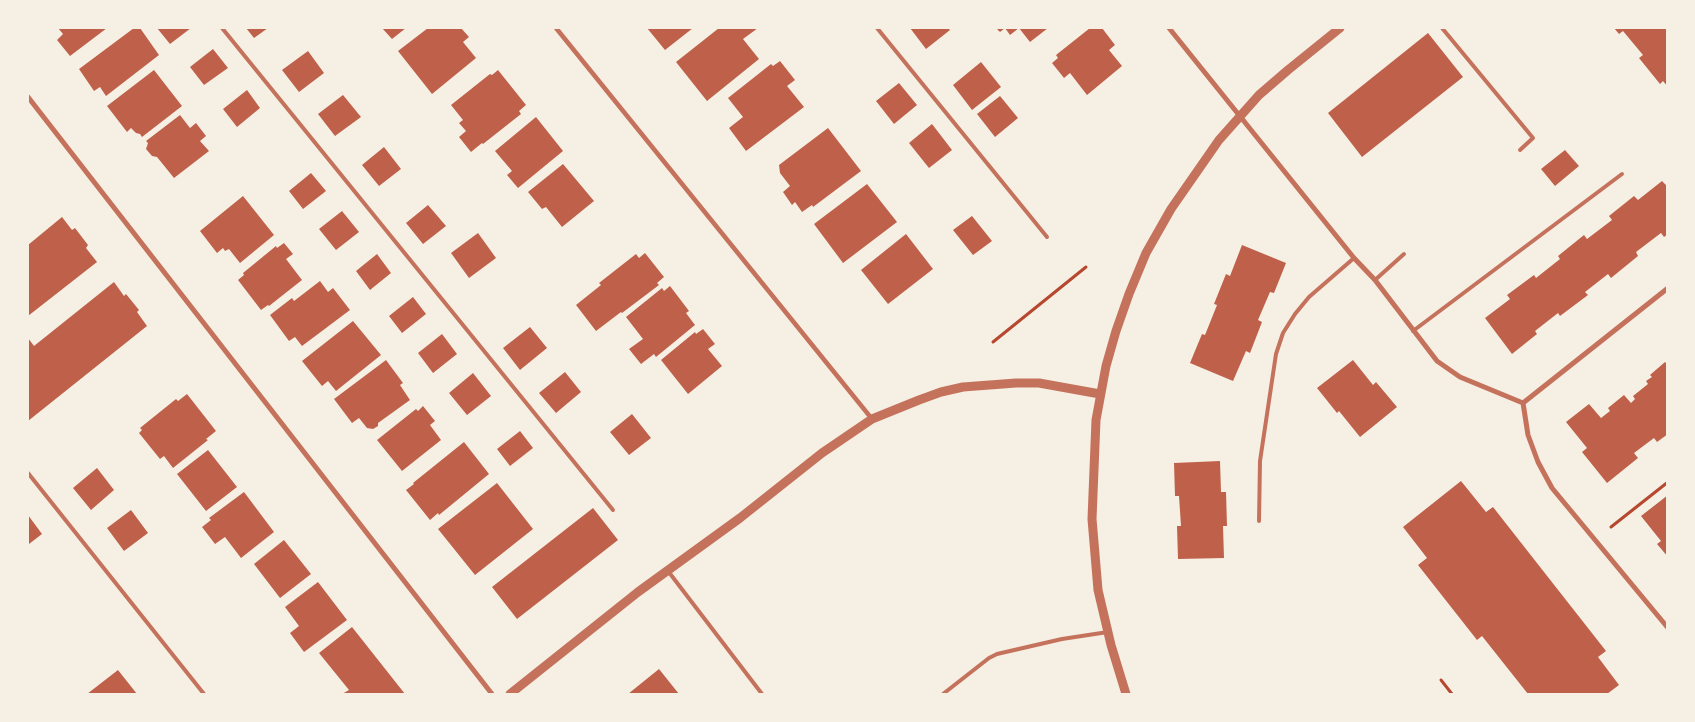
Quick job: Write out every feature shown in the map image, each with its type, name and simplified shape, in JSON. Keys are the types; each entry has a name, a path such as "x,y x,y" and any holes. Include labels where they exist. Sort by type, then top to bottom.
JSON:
{"street":[{"path":"556,28 872,419"},
{"path":"1169,28 1354,258 1375,280 1437,361 1460,377 1523,403"},
{"path":"1126,694 1098,590 1092,519 1096,420 1100,394 1116,331 1146,253 1171,209 1219,140 1240,115 1288,70 1340,28"},
{"path":"28,97 492,694"},
{"path":"1523,403 1668,288"},
{"path":"510,694 638,592 740,518 822,453 872,419 941,392 970,386 1039,383 1100,394"},
{"path":"1523,403 1528,434 1538,462 1552,488 1668,628"}],"lane":[{"path":"222,28 613,510"},
{"path":"877,28 1047,237"},
{"path":"1442,28 1533,138 1520,150"},
{"path":"1413,331 1622,174"},
{"path":"1375,280 1404,254"},
{"path":"1259,521 1260,462 1276,354 1283,333 1295,314 1309,298 1354,258"},
{"path":"28,473 204,694"},
{"path":"668,571 762,694"},
{"path":"944,694 989,658 998,654 1108,632"}],"path":[{"path":"993,342 1086,267"},
{"path":"1611,527 1668,482"},
{"path":"1441,680 1452,694"}],"building":[{"path":"58,28 107,28 70,56 57,40 63,34"},
{"path":"134,28 140,28 159,55 106,96 100,87 94,91 79,69"},
{"path":"157,28 191,28 170,44"},
{"path":"246,28 268,28 254,38"},
{"path":"382,28 406,28 392,39"},
{"path":"428,28 461,28 469,37 463,42 476,58 432,94 398,51"},
{"path":"647,28 693,28 665,50"},
{"path":"719,28 758,28 743,39 759,59 707,101 676,62"},
{"path":"910,28 948,28 950,30 926,49"},
{"path":"996,28 1005,28 1000,32"},
{"path":"1005,28 1019,28 1010,35"},
{"path":"1019,28 1048,28 1030,42"},
{"path":"1090,28 1102,28 1115,45 1109,50 1122,66 1087,95 1070,73 1064,78 1052,63 1058,58 1056,55"},
{"path":"1614,28 1668,28 1668,87 1663,81 1660,84 1639,58 1643,55 1623,31 1619,34"},
{"path":"1428,33 1463,77 1362,157 1328,113"},
{"path":"213,49 228,68 204,85 190,67"},
{"path":"308,51 324,73 299,92 282,70"},
{"path":"780,61 795,80 787,86 804,107 746,151 729,128 743,117 728,98 771,64 773,66"},
{"path":"981,62 1001,87 972,110 953,85"},
{"path":"154,70 182,106 142,137 131,128 127,132 107,106"},
{"path":"498,70 526,105 519,111 521,114 471,152 459,137 466,131 459,123 463,120 451,105 490,74 492,75"},
{"path":"899,83 917,105 894,124 876,101"},
{"path":"247,90 260,108 237,127 223,109"},
{"path":"343,95 361,117 335,136 318,114"},
{"path":"1000,96 1018,118 995,137 977,114"},
{"path":"180,115 190,128 196,123 206,136 200,141 209,151 174,178 157,157 152,156 146,149 148,143 146,141"},
{"path":"536,117 563,151 518,188 507,175 512,171 495,151"},
{"path":"932,124 952,150 929,168 909,143"},
{"path":"828,128 861,171 813,207 812,205 802,212 795,202 792,205 783,192 790,186 780,173 779,165"},
{"path":"384,147 401,169 379,186 362,165"},
{"path":"1565,150 1579,166 1555,186 1541,169"},
{"path":"563,164 594,201 562,227 546,207 542,209 528,192"},
{"path":"311,173 326,191 303,209 289,191"},
{"path":"1662,181 1668,187 1668,234 1664,237 1661,233 1636,252 1638,256 1611,278 1608,274 1585,292 1588,295 1560,316 1558,313 1535,331 1537,334 1512,354 1485,318 1510,299 1507,295 1534,275 1536,278 1560,259 1558,256 1584,235 1587,239 1612,220 1609,216 1634,196 1638,200"},
{"path":"867,184 897,222 843,263 814,224"},
{"path":"243,196 274,235 240,263 229,249 225,251 223,248 217,253 200,231"},
{"path":"428,205 446,226 423,244 406,223"},
{"path":"342,211 359,232 336,250 319,229"},
{"path":"972,216 992,241 973,255 953,230"},
{"path":"62,217 72,230 75,228 88,245 86,248 97,262 28,316 28,245"},
{"path":"478,233 496,258 469,278 451,253"},
{"path":"906,234 933,269 888,304 861,270"},
{"path":"284,243 293,254 286,259 302,280 261,310 238,280 244,275 243,273 276,246 277,248"},
{"path":"1242,245 1286,263 1274,293 1270,292 1258,320 1262,322 1250,353 1246,351 1233,381 1190,363 1202,334 1205,335 1217,305 1214,304 1226,274 1230,276"},
{"path":"645,253 664,277 657,283 659,285 596,331 576,305 601,285 599,283 636,254 639,258"},
{"path":"377,254 391,273 370,290 356,271"},
{"path":"320,281 328,292 333,288 350,310 302,346 295,337 289,341 270,315 292,298 294,301"},
{"path":"114,282 124,296 126,294 139,310 137,312 147,326 28,421 28,338 34,346"},
{"path":"670,286 689,311 686,313 695,325 656,357 654,354 641,364 629,349 643,339 626,317 662,288 664,291"},
{"path":"413,297 426,314 402,333 389,316"},
{"path":"353,321 381,355 336,391 328,381 322,386 302,361"},
{"path":"530,327 547,348 520,370 503,348"},
{"path":"703,329 715,344 708,349 722,366 688,394 661,360 695,332 696,334"},
{"path":"442,334 457,354 433,373 418,353"},
{"path":"386,360 403,383 400,385 410,400 378,423 378,426 373,429 367,428 359,418 352,423 334,399"},
{"path":"1353,360 1373,385 1376,382 1397,407 1360,437 1317,388"},
{"path":"1665,362 1668,365 1668,434 1657,442 1654,438 1634,453 1638,458 1607,483 1582,452 1587,448 1566,422 1589,404 1601,418 1610,411 1608,408 1624,395 1631,403 1635,399 1633,396 1648,384 1646,381 1652,377 1650,375"},
{"path":"565,372 581,392 556,413 539,393"},
{"path":"473,373 491,396 467,415 449,393"},
{"path":"187,394 216,431 206,439 208,440 173,468 164,456 160,459 139,433 142,430 140,428 176,399 178,401"},
{"path":"423,406 435,421 430,425 441,440 402,471 377,440 416,409 418,411"},
{"path":"632,414 651,438 629,455 610,432"},
{"path":"520,431 533,448 510,466 497,449"},
{"path":"464,442 489,474 439,515 438,513 430,520 406,490"},
{"path":"208,450 237,487 206,511 177,474"},
{"path":"1220,461 1221,492 1226,492 1227,526 1223,526 1224,558 1178,559 1177,526 1181,526 1179,496 1175,496 1174,463"},
{"path":"97,468 114,490 91,510 73,488"},
{"path":"1461,481 1486,512 1493,507 1606,651 1598,657 1619,685 1607,694 1528,694 1482,636 1477,640 1418,565 1427,558 1403,527"},
{"path":"497,483 533,529 475,575 438,529"},
{"path":"244,492 274,532 241,558 225,537 215,544 202,527 211,520 209,518"},
{"path":"1668,495 1668,557 1657,544 1661,541 1641,516"},
{"path":"593,508 618,540 517,619 492,587"},
{"path":"131,510 148,533 124,551 107,528"},
{"path":"28,515 42,534 29,544 28,542"},
{"path":"284,540 311,574 280,598 254,564"},
{"path":"318,582 347,620 304,652 290,633 299,626 285,607"},
{"path":"352,627 405,694 342,694 349,690 319,653"},
{"path":"659,669 679,694 628,694"},
{"path":"118,670 137,694 87,694"}]}
